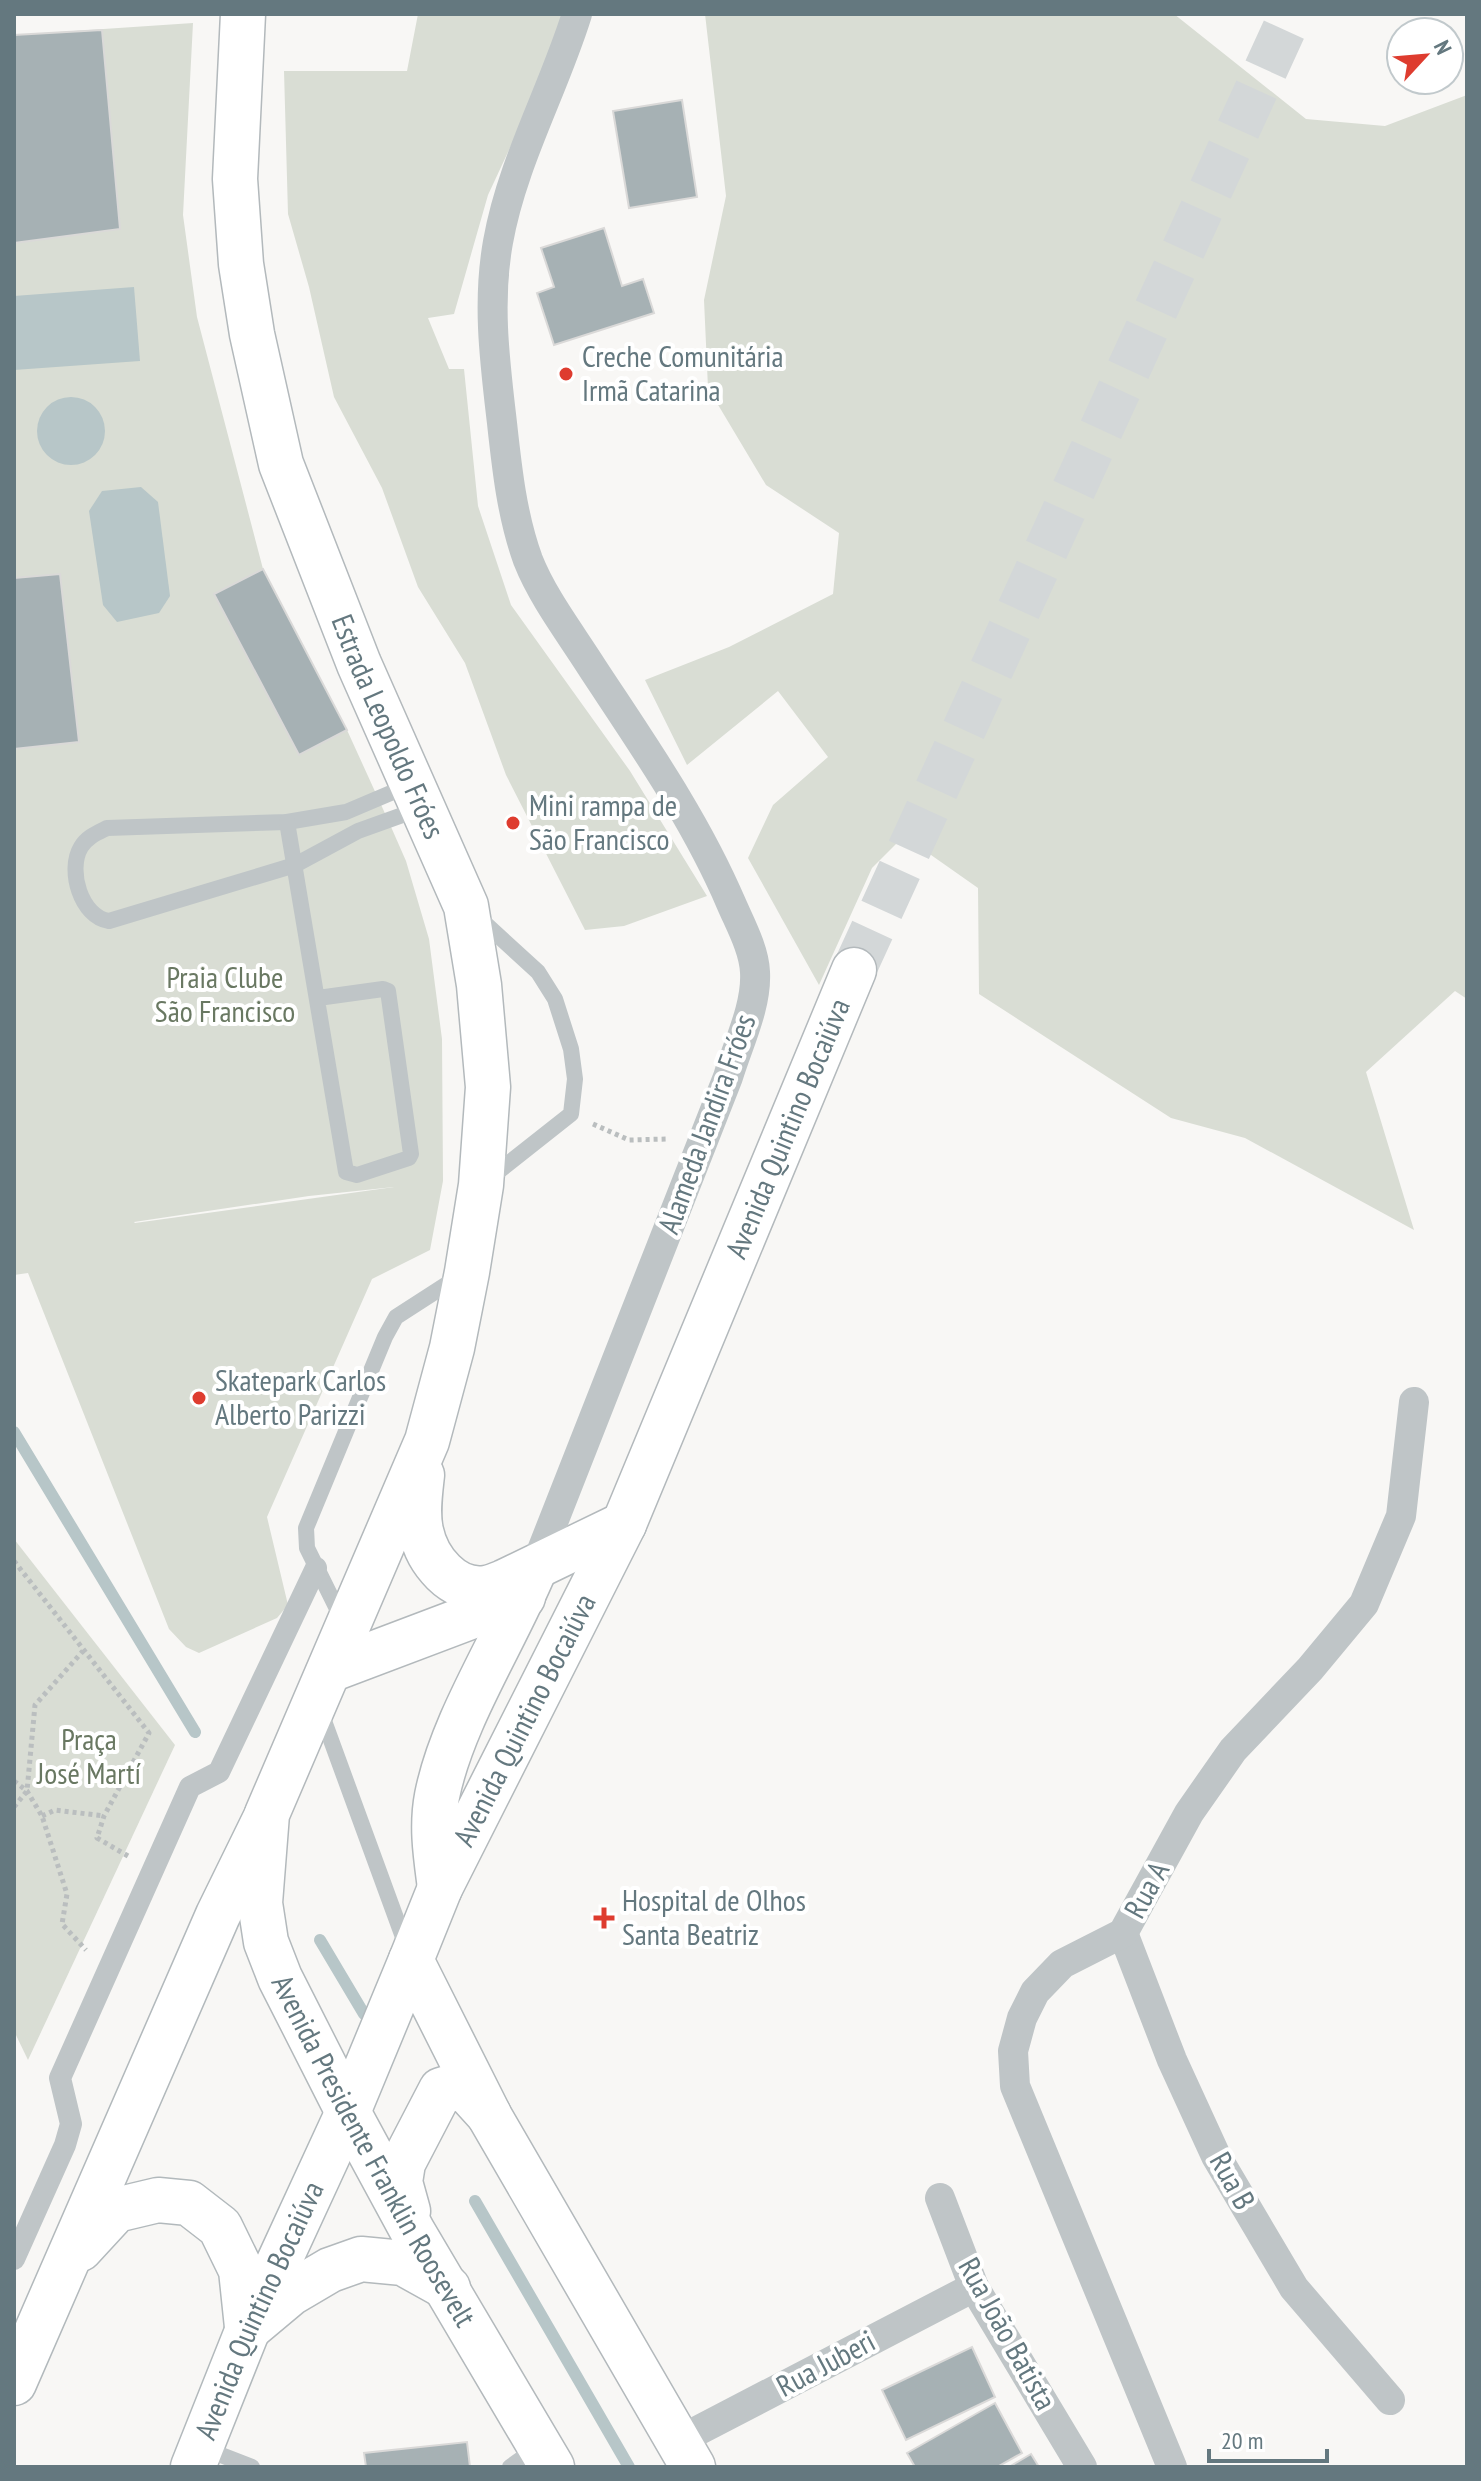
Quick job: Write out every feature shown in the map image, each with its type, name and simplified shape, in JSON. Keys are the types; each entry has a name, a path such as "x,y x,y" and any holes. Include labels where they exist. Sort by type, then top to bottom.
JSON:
{"main road":[{"name":"Estrada Leopoldo Fróes","path":"243,14 235,179 241,264 252,334 281,464 359,664 466,906 479,985 488,1087 481,1185 452,1348 427,1441"},
{"name":"Avenida Quintino Bocaiúva","path":"197,2457 248,2329 348,2112 440,1888 624,1524 854,970"},
{"path":"427,1441 419,1499 420,1529 426,1549 436,1564 457,1583 486,1588 529,1583"},
{"path":"14,2383 218,1915 267,1814 427,1441"},
{"path":"323,1686 529,1583 624,1524"},
{"path":"440,1888 433,1831 437,1796 453,1741 529,1583"},
{"name":"Avenida Presidente Franklin Roosevelt","path":"267,1814 260,1903 266,1942 280,1978 413,2232 448,2288 534,2460"},
{"path":"411,1960 490,2117 685,2454"},
{"path":"413,2232 400,2182 403,2163 441,2090 454,2086 469,2093 490,2117"},
{"path":"68,2262 116,2210 158,2200 189,2203 220,2227 241,2270 248,2329"},
{"path":"248,2329 291,2293 330,2270 361,2259 403,2263 448,2288"}],"street":[{"name":"Alameda Jandira Fróes","path":"529,1583 728,1077 753,1000 755,970 744,932 718,872 684,809 556,611 529,561 511,500 494,358 491,301 498,241 516,175 566,51 577,14"},
{"name":"Rua A","path":"1172,2467 1015,2086 1013,2051 1022,2018 1035,1992 1062,1964 1123,1933 1189,1813 1233,1750 1310,1669 1364,1604 1401,1516 1414,1402"},
{"path":"14,2259 65,2145 71,2124 60,2078 190,1787 219,1772 316,1568"},
{"name":"Rua B","path":"1123,1933 1172,2060 1216,2156 1294,2288 1390,2400"},
{"name":"Rua João Batista","path":"940,2198 974,2287 1082,2467"},
{"name":"Rua Juberi","path":"685,2454 974,2287"}],"lane":[{"path":"418,796 295,865 109,921 98,919 89,912 82,900 76,866 79,850 89,838 107,828 287,822 418,796"},
{"path":"287,822 346,1172 357,1175 409,1158 411,1154 388,991 383,989 318,998"},
{"path":"466,906 538,972 555,999 571,1049 575,1079 571,1114 481,1185"},
{"path":"347,1628 307,1548 306,1528 396,1317 467,1272"},
{"path":"323,1686 341,1764 411,1960"},
{"path":"197,2457 252,2467"}],"path":[{"path":"571,1114 629,1140 704,1137"},
{"path":"14,1561 149,1733 104,1816 97,1838 153,1872"},
{"path":"14,1807 27,1791 35,1705 83,1651"},
{"path":"14,1781 27,1791 42,1816 67,1894 62,1924 108,1975"},
{"path":"42,1816 55,1810 104,1816"}],"green space":[{"path":"418,14 569,14 488,195 454,314 428,318 449,369 464,369 478,506 511,605 630,771 707,896 624,926 585,930 506,775 465,663 418,587 382,488 334,397 309,287 288,214 284,71 407,71"},
{"path":"705,14 1174,14 1306,119 1385,126 1467,95 1467,999 1455,991 1366,1072 1414,1230 1245,1138 1171,1118 979,994 978,888 904,836 872,868 819,985 748,858 773,805 828,757 778,691 687,765 645,680 729,647 833,594 839,533 766,485 708,388 704,300 726,196"},
{"name":"Praia Clube São Francisco","path":"193,23 183,215 197,317 263,569 347,730 406,861 429,939 442,1039 443,1181 430,1250 372,1279 267,1517 288,1605 277,1618 199,1653 186,1647 169,1629 28,1273 14,1275 14,35","holes":["394,1187 135,1223 309,1196"]},
{"name":"Praça José Martí","path":"14,1539 175,1745 28,2060 14,2031"}],"shaded area":[{"path":"134,287 140,361 14,370 14,296"},
{"path":"64,397 78,397 90,402 100,412 105,431 100,450 90,460 78,465 64,465 52,460 42,450 37,438 37,424 42,412 52,402"},
{"path":"141,487 158,502 170,596 159,613 117,622 103,605 89,511 102,491"}],"building":[{"path":"102,30 120,229 14,243 14,35"},
{"path":"682,100 697,197 629,208 613,111"},
{"path":"604,228 622,286 643,279 654,313 554,345 537,293 554,287 541,248"},
{"path":"263,569 347,730 299,755 214,594"},
{"path":"60,574 79,742 14,749 14,578"},
{"path":"972,2347 995,2397 906,2440 882,2390"},
{"path":"995,2403 1022,2453 997,2467 915,2467 907,2453"},
{"path":"467,2442 470,2467 366,2467 364,2453"},
{"path":"1031,2454 1039,2467 1009,2467"}],"waterway":[{"path":"14,1432 195,1732"},
{"path":"320,1940 364,2014"},
{"path":"475,2201 629,2467"}],"tunnel":[{"path":"854,970 1291,14"}],"place":[{"name":"Creche Comunitária Irmã Catarina","path":"566,374"},
{"name":"Mini rampa de São Francisco","path":"513,823"},
{"name":"Skatepark Carlos Alberto Parizzi","path":"199,1398"},
{"name":"Hospital de Olhos Santa Beatriz","path":"604,1918"}]}
